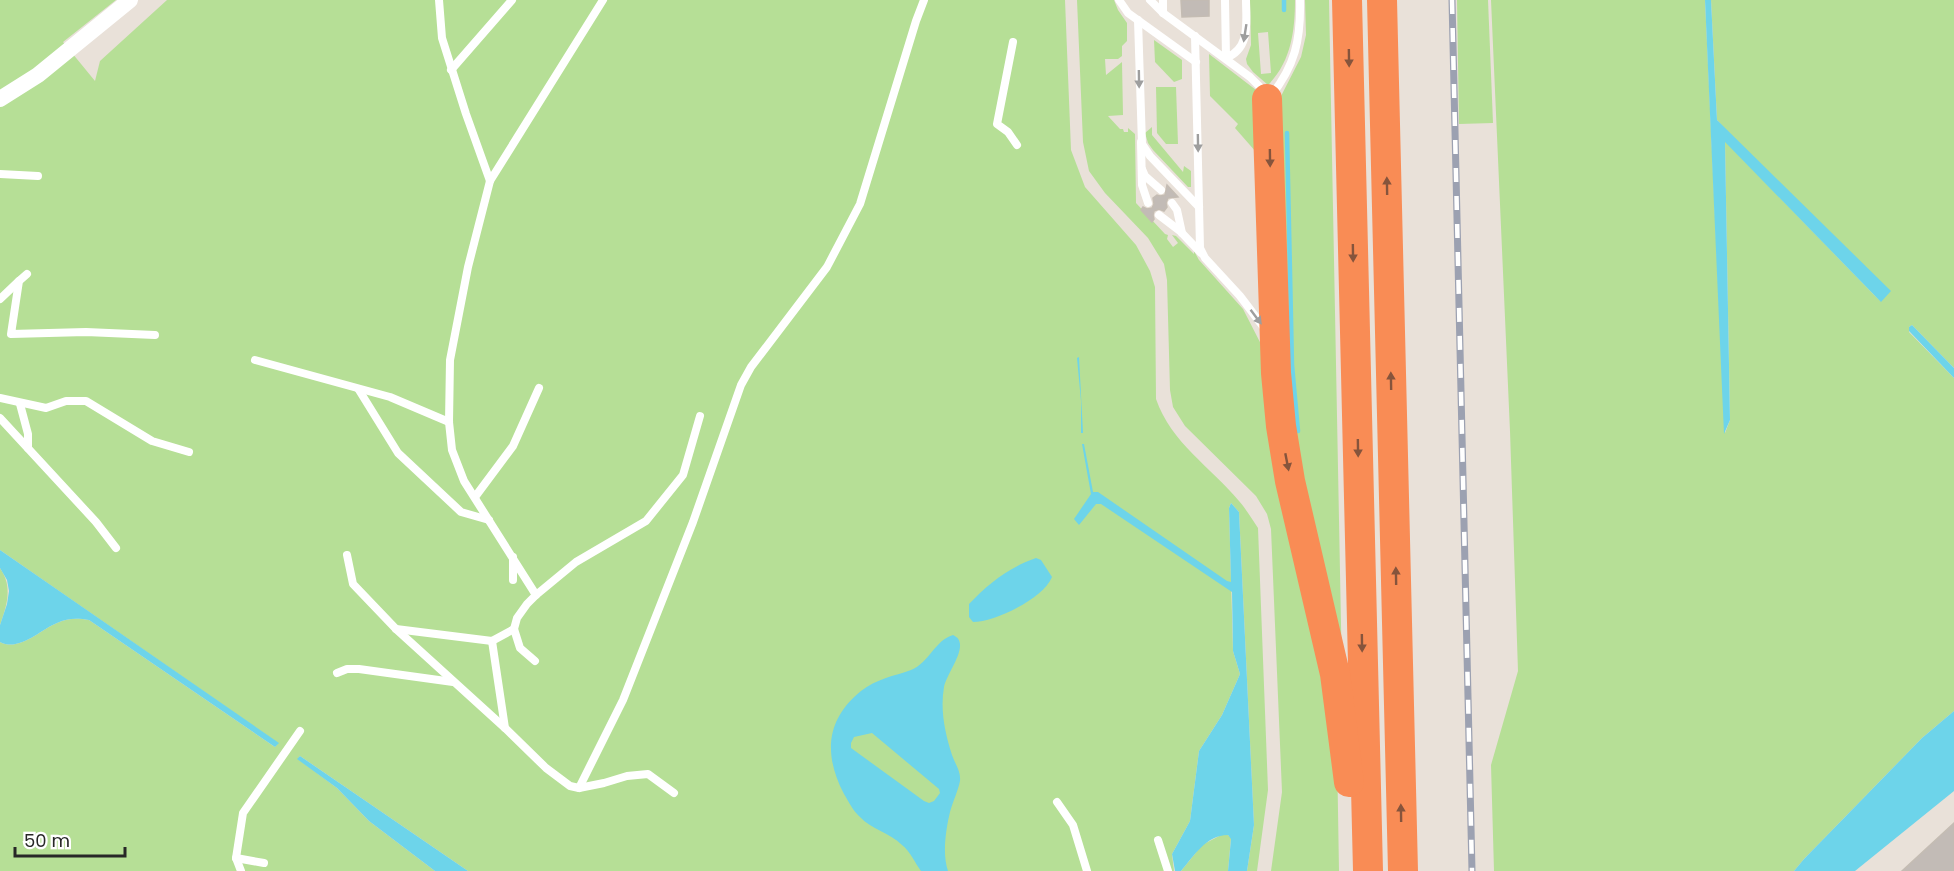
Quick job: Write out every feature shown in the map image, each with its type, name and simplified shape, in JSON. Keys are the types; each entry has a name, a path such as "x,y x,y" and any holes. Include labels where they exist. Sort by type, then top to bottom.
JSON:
{"highway":[{"path":"1347,0 1368,871"},
{"path":"1382,0 1403,871"},
{"path":"1267,99 1277,386 1284,449 1335,674 1360,871"}],"street":[{"path":"0,99 38,75 130,0"}],"lane":[{"path":"439,0 442,38 490,181"},
{"path":"452,70 512,0"},
{"path":"536,595 464,481 452,450 449,422 450,360 468,267 490,181 603,0"},
{"path":"579,788 623,700 693,522 741,385 751,367 827,267 860,204 924,0"},
{"path":"1119,0 1123,8 1137,20 1196,62"},
{"path":"1150,0 1163,13 1260,85 1267,99 1281,82 1294,59 1299,30 1300,0"},
{"path":"1155,0 1163,13"},
{"path":"1162,0 1163,13"},
{"path":"1224,0 1226,58"},
{"path":"1226,58 1238,51 1245,39 1246,0"},
{"path":"1137,20 1141,162 1143,193 1148,203"},
{"path":"1195,36 1200,246 1208,261"},
{"path":"1013,42 997,124 1008,132 1017,144"},
{"path":"1140,133 1146,150 1199,207"},
{"path":"1141,162 1143,174 1161,190"},
{"path":"0,174 38,176"},
{"path":"1172,202 1177,210 1179,228 1182,233"},
{"path":"1159,215 1182,233 1208,261 1250,309 1275,344"},
{"path":"0,299 27,274"},
{"path":"19,281 11,334 86,332 155,335"},
{"path":"255,360 390,397 449,422"},
{"path":"475,497 513,446 539,387"},
{"path":"359,390 398,453 461,512 489,520"},
{"path":"56,397 66,401"},
{"path":"0,398 46,408 66,401 86,401 152,441 189,452"},
{"path":"20,404 28,434 28,448"},
{"path":"535,661 520,648 514,629 517,618 526,604 576,562 646,521 683,475 700,416"},
{"path":"0,418 96,522 116,548"},
{"path":"347,555 353,584 396,629 546,768 570,786 579,788 627,776 648,774 674,793"},
{"path":"513,556 513,580"},
{"path":"396,629 492,641 514,629"},
{"path":"492,641 505,728"},
{"path":"337,673 347,669 359,669 453,682"},
{"path":"240,871 236,858 243,813 300,731"},
{"path":"1057,802 1073,825 1087,871"},
{"path":"1158,840 1168,871"},
{"path":"236,858 264,862"}],"green space":[{"path":"0,0 116,0 63,42 95,81 100,61 167,0 1065,0 1071,150 1085,187 1136,245 1150,271 1155,287 1156,399 1171,429 1181,442 1239,501 1258,528 1268,790 1257,871 1247,871 1254,825 1239,512 1231,503 1229,508 1233,651 1240,674 1222,715 1199,751 1190,821 1172,854 1174,871 468,871 300,756 298,759 337,788 369,821 435,871 0,871 0,642 15,644 22,642 61,621 89,620 275,747 278,743 0,550"},
{"path":"1077,0 1114,0 1127,23 1127,41 1122,46 1122,56 1118,59 1105,59 1106,75 1122,62 1123,115 1108,116 1124,132 1128,132 1128,128 1135,134 1136,203 1168,235 1167,239 1173,247 1178,243 1172,235 1176,236 1194,254 1194,251 1199,260 1243,309 1264,350 1337,750 1339,871 1271,871 1282,792 1271,529 1267,514 1256,496 1185,426 1173,407 1170,390 1167,280 1164,264 1148,238 1105,193 1089,171 1083,142"},
{"path":"1250,0 1295,0 1293,34 1287,56 1268,85 1247,64 1246,59 1251,45","holes":["1268,32 1271,73 1261,74 1258,33"]},
{"path":"1305,0 1329,0 1342,676 1291,460 1279,100 1301,57 1306,35"},
{"path":"1457,0 1488,0 1493,123 1459,124"},
{"path":"1491,0 1705,0 1725,433 1730,420 1725,141 1880,301 1717,120 1711,0 1954,0 1954,368 1912,325 1909,327 1909,332 1954,378 1954,711 1922,738 1794,871 1494,871 1491,765 1518,671"},
{"path":"1154,40 1182,60 1182,79 1174,82 1155,62"},
{"path":"1209,54 1256,90 1256,152 1235,128 1238,124 1210,96"},
{"path":"1156,87 1176,87 1178,144 1166,144 1157,133"},
{"path":"1152,127 1152,135 1183,172 1184,166 1191,171 1191,187 1188,187 1148,143 1145,133"},
{"path":"0,568 8,589 8,596 0,625"},
{"path":"1221,835 1228,835 1231,838 1228,871 1181,871 1202,845"}],"water":[{"path":"1705,0 1711,0 1717,120 1891,291 1881,302 1725,142 1730,420 1724,434"},
{"path":"1912,325 1954,368 1954,378 1909,331"},
{"path":"1079,357 1083,433 1081,433 1077,358"},
{"path":"1082,444 1084,444 1093,492 1098,492 1231,582 1229,508 1231,503 1239,512 1254,825 1247,871 1228,871 1231,839 1228,835 1207,842 1181,871 1175,871 1172,854 1190,821 1199,751 1222,715 1240,674 1233,651 1232,592 1101,504 1096,504 1079,525 1074,519 1091,494"},
{"path":"0,550 279,743 275,747 89,620 61,621 22,642 7,644 0,642 0,625 9,591 7,580 0,568"},
{"path":"1036,558 1041,560 1052,577 1047,585 1029,600 1006,613 973,622 969,617 969,604 976,596 1008,571"},
{"path":"953,635 960,644 957,658 944,687 943,704 947,738 959,771 960,781 946,834 945,857 948,871 921,871 905,848 892,837 864,821 853,809 844,794 833,766 831,739 840,714 861,691 879,681 917,667","holes":["872,733 939,789 940,793 934,801 929,803 924,801 851,748 854,737"]},
{"path":"1954,711 1954,791 1855,871 1794,871 1922,738"},
{"path":"300,756 468,871 435,871 369,821 337,788 297,759"}],"building":[{"path":"1181,0 1209,0 1209,16 1182,17"},
{"path":"1167,185 1178,197 1168,198 1164,211 1159,209 1154,211 1152,222 1141,210 1143,207 1152,208 1153,198 1157,195 1165,195"},
{"path":"1954,823 1954,871 1902,871"}],"waterway":[{"path":"1284,0 1284,10"},
{"path":"1287,133 1292,365 1298,431"}],"railway":[{"path":"1452,0 1472,871"}]}
